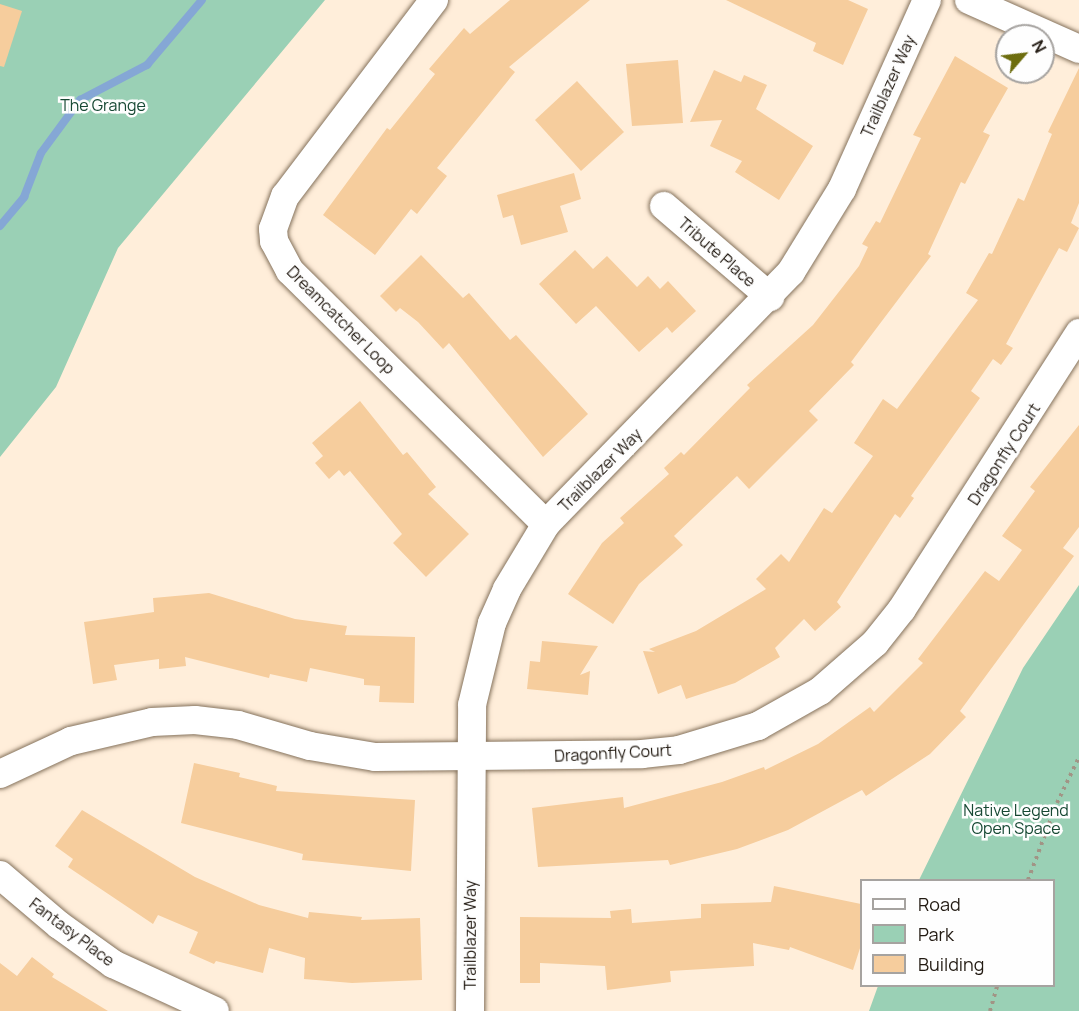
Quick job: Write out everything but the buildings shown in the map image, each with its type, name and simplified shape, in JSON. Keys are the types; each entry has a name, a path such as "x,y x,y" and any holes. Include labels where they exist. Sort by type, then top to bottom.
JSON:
{"street":[{"name":"Dreamcatcher Loop","path":"434,0 285,196 273,229 274,241 290,271 546,524"},
{"name":"Trailblazer Way","path":"470,1011 472,705 492,623 524,557 546,524 770,297 818,232 842,189 927,0"},
{"path":"969,0 1079,49"},
{"name":"Tribute Place","path":"664,206 770,297"},
{"name":"Dragonfly Court","path":"0,774 33,756 110,729 195,720 238,725 310,746 375,757 470,757 679,750 758,726 820,691 875,643 902,609 1079,333"},
{"name":"Fantasy Place","path":"0,875 59,925 113,964 215,1011"}],"path":[{"path":"1029,879 1057,803 1079,757"},
{"path":"990,1011 997,987"}],"green space":[{"name":"The Grange","path":"0,0 325,0 118,248 56,387 0,457"},
{"name":"Native Legend Open Space","path":"1079,585 1079,1011 869,1011 878,987 1055,987 1055,879 919,879 1023,668"}],"waterway":[{"path":"0,226 24,197 41,153 80,100 147,65 202,0"}]}
